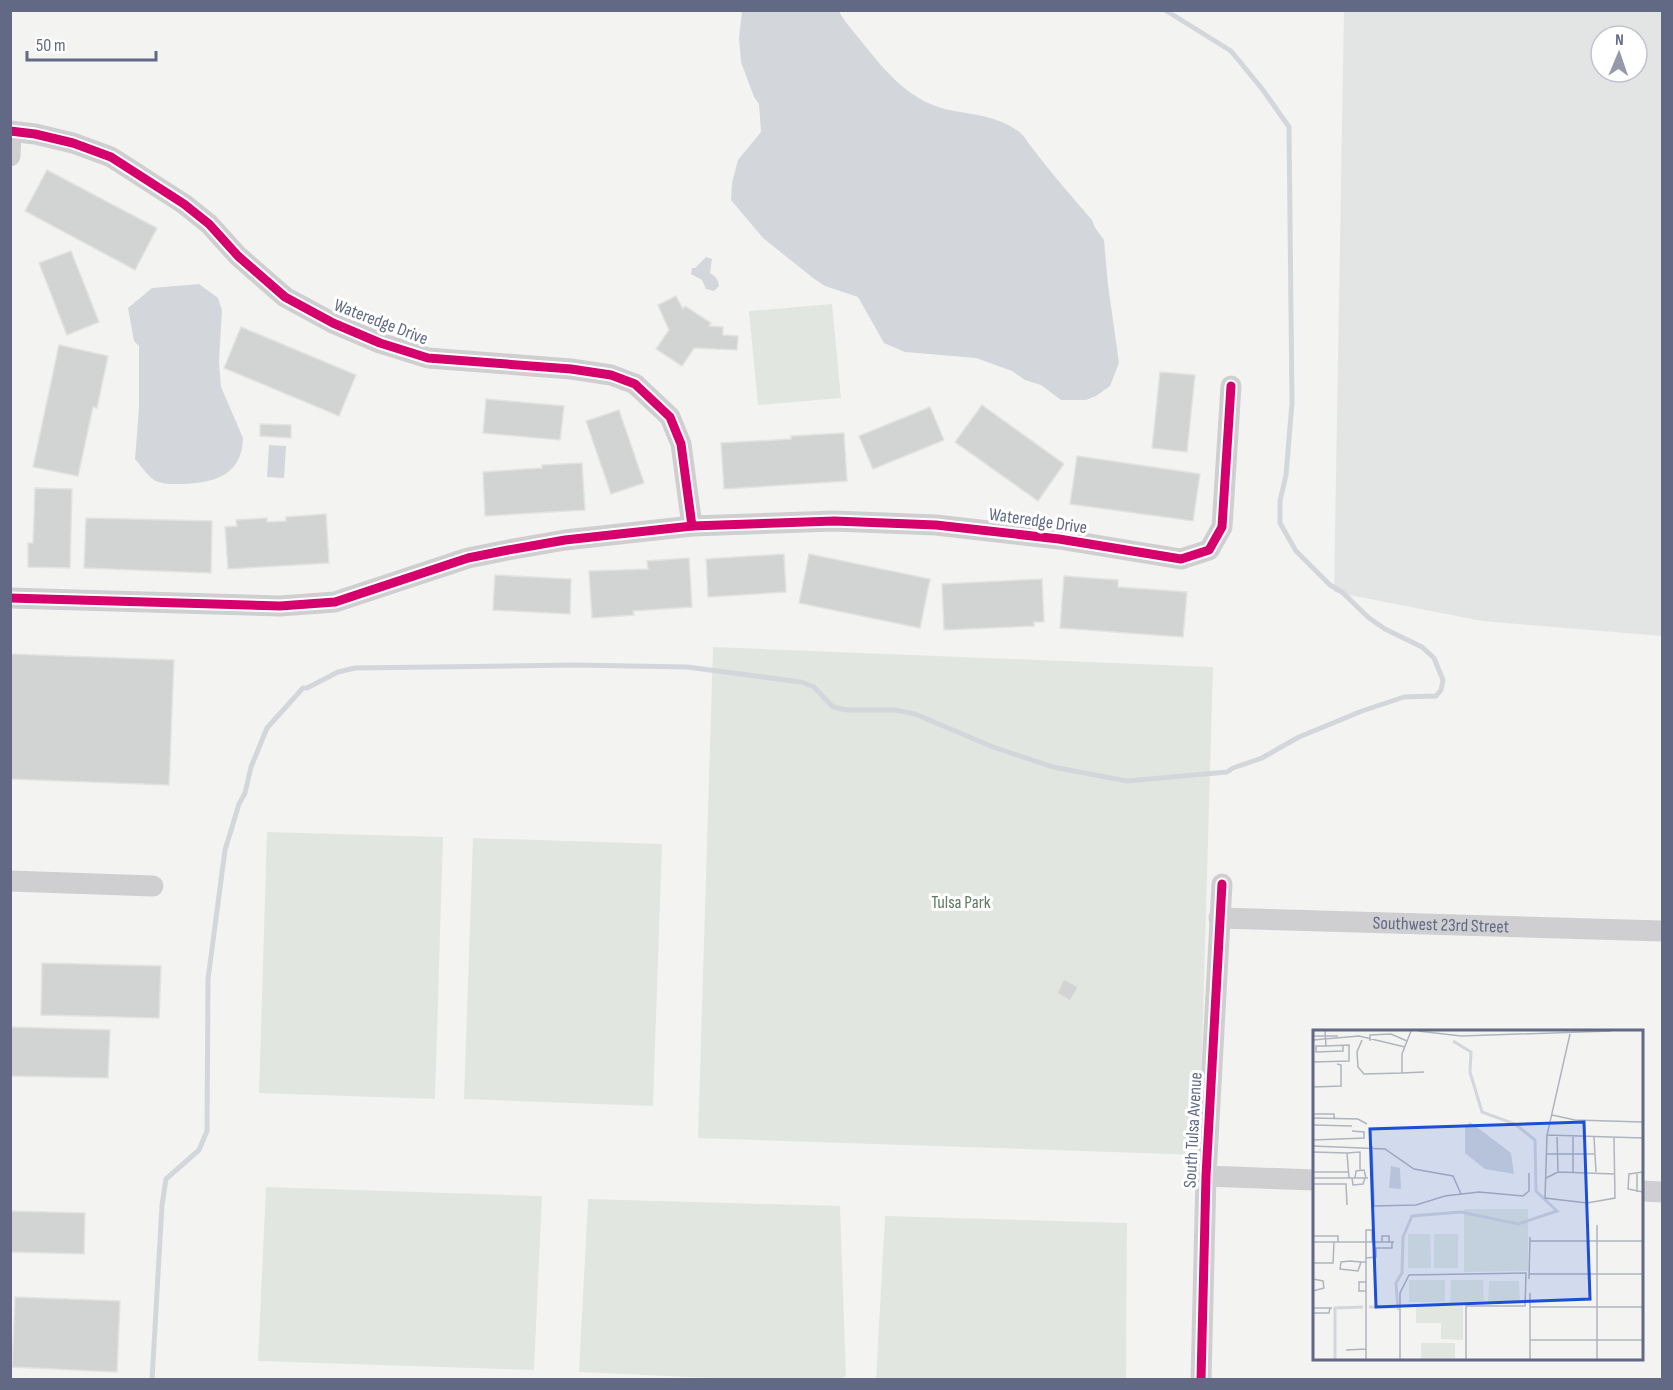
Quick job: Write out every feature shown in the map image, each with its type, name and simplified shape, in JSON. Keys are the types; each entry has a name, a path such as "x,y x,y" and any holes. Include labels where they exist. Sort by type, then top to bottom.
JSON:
{"street":[{"name":"Wateredge Drive","path":"10,156 11,131 73,143 111,157 184,204 285,297 333,323 380,343 428,358 571,369 611,375 635,384 670,417 681,444 692,526"},
{"name":"Wateredge Drive","path":"10,598 280,606 335,602 468,558 565,540 692,526 834,521 936,525 1059,539 1181,559 1209,550 1222,527 1231,386"},
{"path":"10,881 153,886"},
{"name":"South Tulsa Avenue","path":"1201,1380 1206,1176 1222,884"},
{"name":"Southwest 23rd Street","path":"1219,918 1662,931"},
{"path":"1206,1176 1313,1180"},
{"path":"1643,1191 1662,1192"}],"shaded area":[{"path":"742,11 839,11 885,70 918,98 945,109 998,120 1021,133 1092,220 1104,240 1119,363 1110,386 1086,400 1061,400 1041,385 1025,380 1012,371 976,358 905,352 884,343 858,297 825,286 763,238 731,200 732,183 738,160 761,132 759,104 754,97 741,62 739,38"},
{"path":"1344,11 1662,11 1662,636 1482,621 1334,592"},
{"path":"706,257 712,259 710,273 719,284 714,291 706,289 702,280 691,274 692,268 695,268"},
{"path":"199,284 218,298 222,310 219,362 221,387 243,438 242,450 233,468 217,478 186,484 161,483 151,478 135,459 139,408 139,346 134,341 128,308 152,288"},
{"path":"269,445 286,446 284,478 267,477"}],"green space":[{"path":"832,304 841,398 758,405 749,311"},
{"name":"Tulsa Park","path":"713,647 1213,667 1199,1155 698,1138"},
{"path":"267,832 443,837 435,1099 259,1093"},
{"path":"473,838 662,844 653,1106 464,1099"},
{"path":"266,1187 542,1196 534,1370 258,1361"},
{"path":"588,1199 840,1206 846,1376 840,1380 731,1379 579,1372"},
{"path":"885,1216 1127,1223 1126,1379 876,1379"}],"building":[{"path":"47,170 157,228 135,270 25,211"},
{"path":"71,251 99,322 67,335 39,263"},
{"path":"676,296 683,309 685,306 711,323 709,326 723,327 723,335 738,336 737,350 694,348 682,366 656,349 669,330 658,305"},
{"path":"241,327 356,375 339,416 224,368"},
{"path":"59,345 108,356 97,408 93,407 78,476 33,467"},
{"path":"1160,372 1195,375 1187,452 1152,448"},
{"path":"486,399 564,406 560,440 483,433"},
{"path":"982,405 1064,464 1038,501 955,442"},
{"path":"930,407 944,440 873,469 859,436"},
{"path":"619,410 644,483 611,494 586,421"},
{"path":"260,424 291,425 291,438 260,436"},
{"path":"844,433 847,481 724,489 721,443"},
{"path":"1077,456 1200,474 1193,521 1070,504"},
{"path":"582,463 585,510 485,516 483,472"},
{"path":"35,488 72,489 70,568 28,567 28,543 33,543"},
{"path":"326,514 329,563 228,569 225,527 237,526 236,520 267,518 267,522 286,521 286,517"},
{"path":"86,518 212,521 211,573 84,568"},
{"path":"784,554 786,592 708,597 706,559"},
{"path":"809,554 930,579 920,628 799,603"},
{"path":"689,558 692,607 633,611 634,615 592,618 589,571 648,569 647,561"},
{"path":"495,575 571,579 570,614 493,610"},
{"path":"1064,576 1118,580 1118,587 1187,592 1183,637 1060,628"},
{"path":"1042,579 1044,622 1034,622 1034,626 944,630 942,584"},
{"path":"10,654 174,660 169,785 10,779"},
{"path":"42,963 161,966 159,1018 41,1015"},
{"path":"1064,979 1078,987 1070,1001 1057,993"},
{"path":"10,1027 110,1030 108,1078 10,1076"},
{"path":"10,1211 85,1213 84,1254 10,1252"},
{"path":"15,1297 120,1301 117,1372 12,1367"}],"waterway":[{"path":"152,1380 162,1205 166,1179 199,1150 207,1131 208,979 225,850 239,804 245,793 251,767 267,728 303,688 338,672 355,668 575,665 687,667 801,682 814,687 833,707 847,710 895,710 915,714 993,747 1053,767 1127,781 1227,772 1262,758 1299,737 1362,711 1404,697 1436,696 1441,690 1443,680 1434,658 1422,647 1385,629 1369,618 1342,592 1330,585 1296,551 1280,523 1280,501 1286,475 1292,403 1289,127 1231,51 1165,10"}],"cycle path":[{"path":"10,131 73,143 111,157 184,204 209,224 238,256 285,297 333,323 380,343 428,358 571,369 611,375 635,384 670,417 681,444 692,526"},
{"path":"10,598 280,606 335,602 468,558 565,540 692,526 834,521 936,525 1059,539 1181,559 1209,550 1222,527 1231,386"},
{"path":"1201,1380 1206,1176 1222,884"}]}
